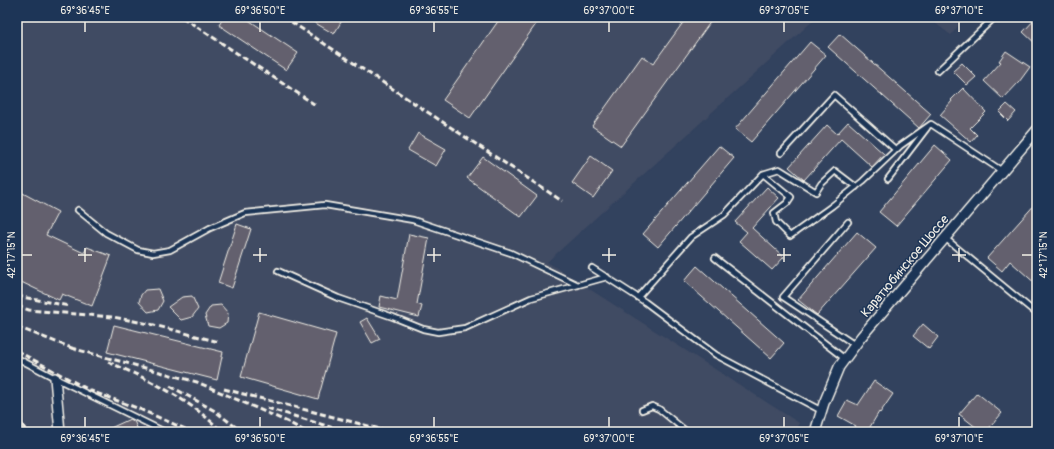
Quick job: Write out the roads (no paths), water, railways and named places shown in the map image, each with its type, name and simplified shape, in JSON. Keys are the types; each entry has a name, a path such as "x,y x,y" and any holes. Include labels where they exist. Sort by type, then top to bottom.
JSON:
{"street":[{"name":"Каратюбинское Шоссе","path":"815,432 839,367 855,345 1037,130"},
{"path":"55,378 60,432"}],"lane":[{"path":"938,71 995,17"},
{"path":"781,153 834,95 896,150"},
{"path":"763,174 791,197 787,203 774,213 776,222 790,236 856,187 896,150 931,124"},
{"path":"931,124 1002,171"},
{"path":"888,179 931,124"},
{"path":"638,297 692,237 724,215 763,174 779,169 816,192 821,184 835,170 856,187"},
{"path":"78,210 106,232 138,250 154,253 170,250 210,228 245,213 324,205 413,220 511,252 578,285"},
{"path":"848,222 783,297 855,345"},
{"path":"945,238 1037,314"},
{"path":"715,258 845,359"},
{"path":"592,268 638,297 716,355 822,411"},
{"path":"278,271 338,298 423,329 438,332 465,328 531,298 607,277"},
{"path":"17,358 165,432"},
{"path":"642,410 652,406 659,409 687,432"}],"railway":[{"path":"182,17 317,106"},
{"path":"284,17 562,201"},
{"path":"17,296 69,306"},
{"path":"17,306 29,310 113,317 154,325 219,342"},
{"path":"17,327 77,350"},
{"path":"71,348 197,382 288,422 306,432"},
{"path":"17,351 91,391 137,408 192,432"},
{"path":"108,362 169,391 197,410 222,432"},
{"path":"170,386 215,411 242,432"},
{"path":"224,389 392,432"},
{"path":"267,408 347,432"},
{"path":"17,417 27,432"}]}
